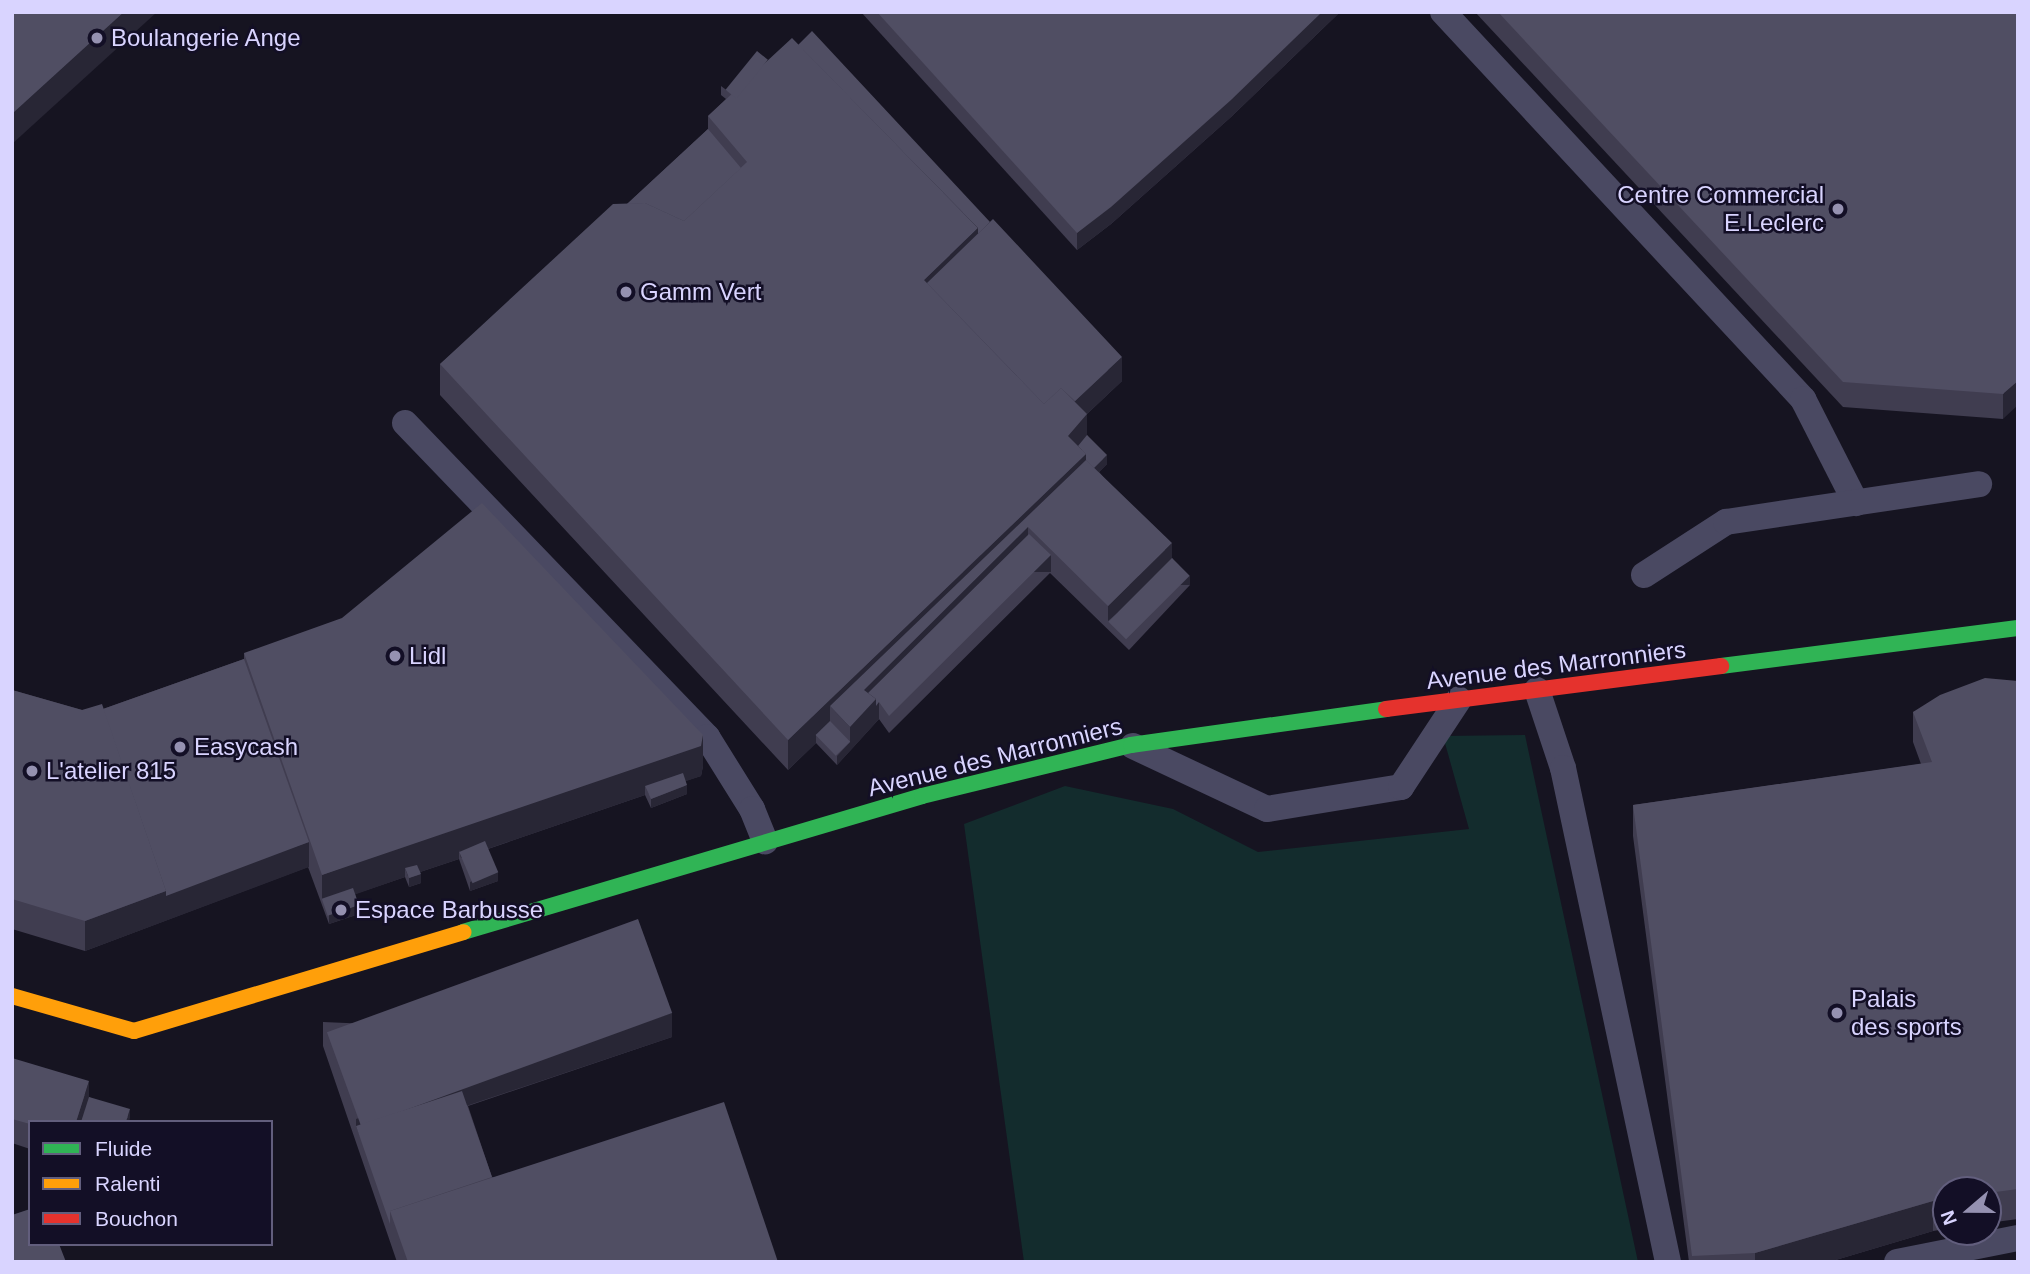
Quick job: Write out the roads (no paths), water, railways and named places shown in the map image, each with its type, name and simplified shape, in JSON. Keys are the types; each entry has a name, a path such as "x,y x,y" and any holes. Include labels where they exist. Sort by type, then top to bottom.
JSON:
{"main road":[{"name":"Avenue des Marronniers","path":"12,996 134,1031 765,841 922,796 1131,745 1459,699 2018,628"}],"lane":[{"path":"1443,12 1803,398 1856,502"},
{"path":"405,423 707,737 752,809 765,841"},
{"path":"1644,575 1726,522 1979,484"},
{"path":"1536,690 1563,768 1668,1262"},
{"path":"1131,745 1267,809 1401,787 1459,699"},
{"path":"1897,1262 2018,1238"}],"place":[{"name":"Boulangerie Ange","path":"97,38"},
{"name":"Centre Commercial E.Leclerc","path":"1838,209"},
{"name":"Gamm Vert","path":"626,292"},
{"name":"Lidl","path":"395,656"},
{"name":"Easycash","path":"180,747"},
{"name":"L'atelier 815","path":"32,771"},
{"name":"Espace Barbusse","path":"341,910"},
{"name":"Palais des sports","path":"1837,1013"}]}
